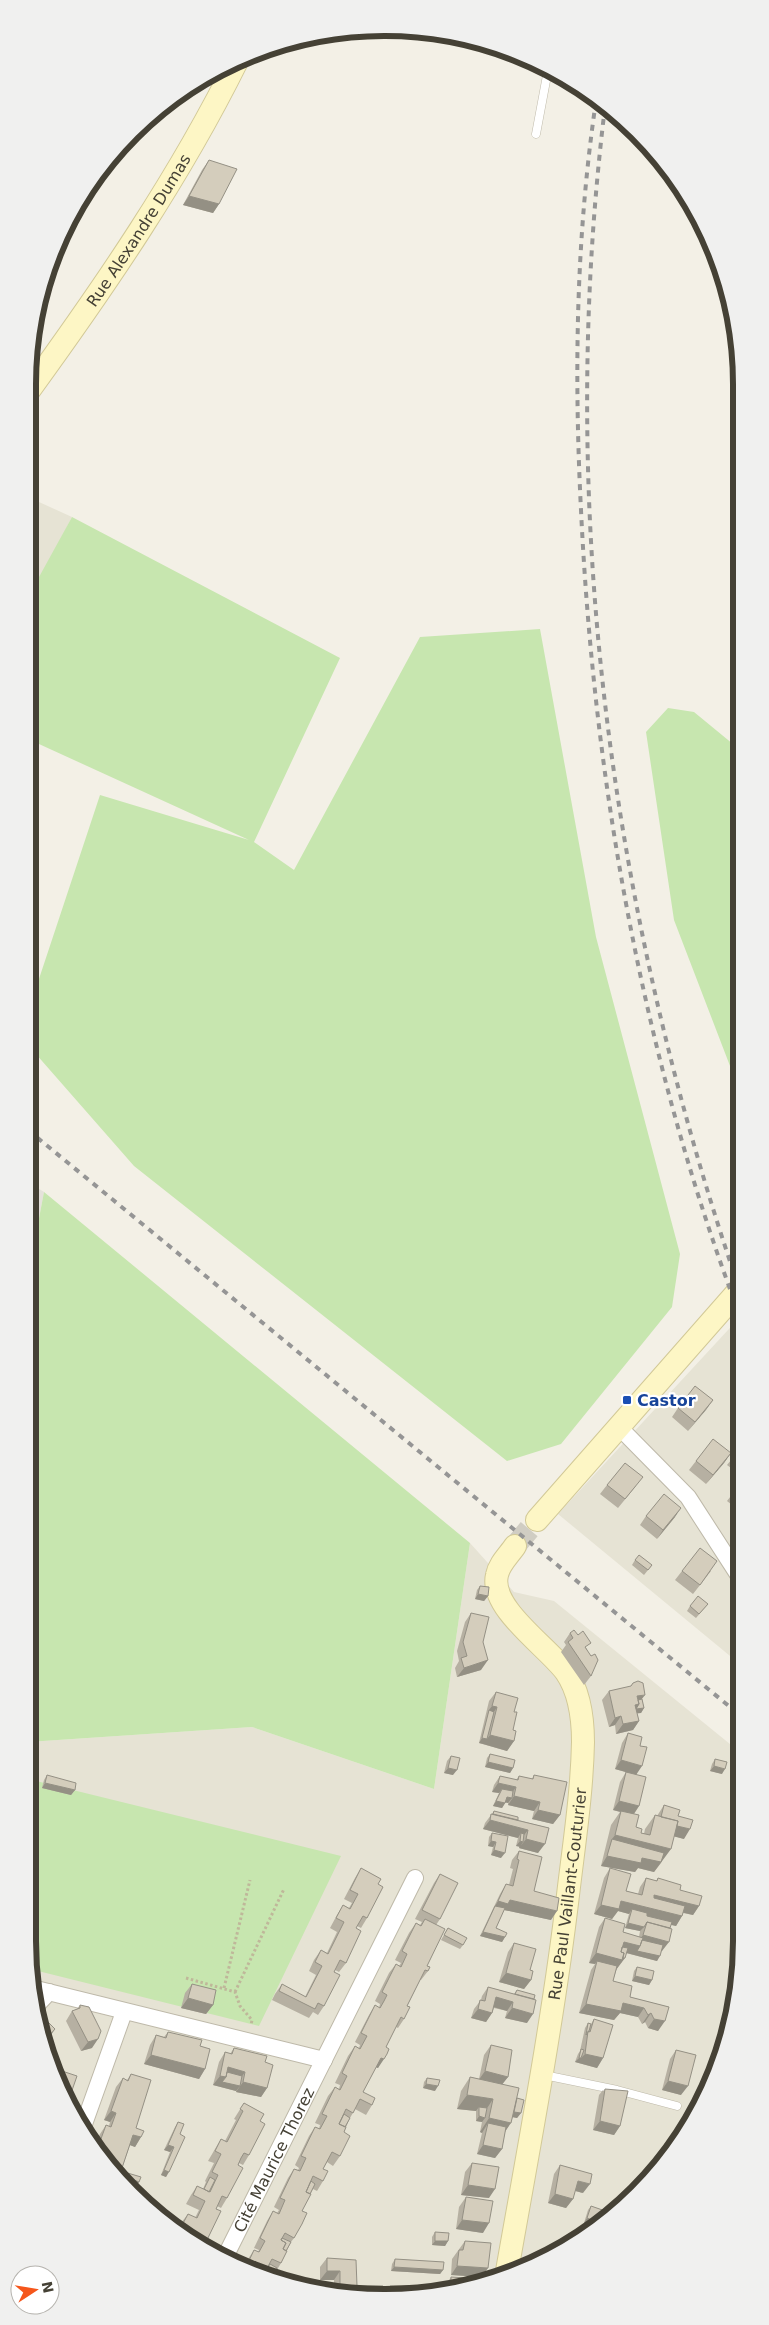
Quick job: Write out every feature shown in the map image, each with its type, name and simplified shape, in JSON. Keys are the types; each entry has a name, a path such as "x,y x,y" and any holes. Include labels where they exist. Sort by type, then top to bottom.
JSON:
{"street":[{"name":"Rue Alexandre Dumas","path":"36,380 132,244 188,153 231,72"},
{"path":"537,1520 733,1297"},
{"path":"618,1426 688,1497 733,1567"},
{"name":"Rue Paul Vaillant-Couturier","path":"508,2266 542,2074 563,1935 579,1807 583,1738 578,1700 566,1672 511,1614 497,1590 496,1582 499,1568 515,1546"},
{"name":"Cité Maurice Thorez","path":"228,2252 415,1878"},
{"path":"40,1990 324,2060"},
{"path":"42,2000 49,1992"},
{"path":"86,2119 124,2012"}],"lane":[{"path":"536,134 547,76"},
{"path":"542,2074 617,2090 677,2106"}],"path":[{"path":"224,1988 250,1880"},
{"path":"234,1992 284,1889"},
{"path":"186,1978 234,1992 240,2006 252,2020 248,2042"}],"shaded area":[{"path":"36,501 72,517 36,587"},
{"path":"36,1187 44,1192 36,1234"},
{"path":"733,1325 733,1658 558,1514"},
{"path":"470,1543 514,1592 554,1601 733,1746 733,1940 730,1986 721,2031 697,2095 661,2153 631,2187 597,2217 559,2242 539,2253 496,2270 475,2277 430,2286 384,2289 362,2288 339,2286 294,2277 230,2253 172,2217 138,2187 108,2153 72,2095 48,2031 39,1986 36,1940 36,1741 252,1727 434,1789"}],"green space":[{"path":"72,517 340,658 254,842 294,870 420,637 540,629 596,937 680,1254 672,1307 561,1444 507,1461 134,1166 36,1054 36,988 100,795 249,840 36,743 36,582"},
{"path":"668,708 694,712 733,744 733,1074 674,920 646,732"},
{"path":"44,1192 470,1543 434,1789 252,1727 36,1741 36,1234"},
{"path":"36,1781 341,1856 259,2026 38,1971"}],"building":[{"path":"209,160 237,169 219,204 189,196"},
{"path":"695,1386 713,1400 695,1422 678,1408"},
{"path":"713,1439 731,1453 713,1475 696,1461"},
{"path":"625,1463 643,1477 625,1499 607,1485"},
{"path":"664,1494 681,1508 663,1530 646,1516"},
{"path":"700,1548 717,1561 700,1585 682,1571"},
{"path":"639,1555 652,1565 648,1570 635,1560"},
{"path":"480,1586 489,1587 488,1596 478,1594"},
{"path":"698,1596 708,1604 699,1614 690,1606"},
{"path":"471,1613 489,1617 483,1642 488,1660 464,1668 461,1658 467,1656 463,1642"},
{"path":"574,1630 578,1635 583,1631 591,1643 585,1647 591,1656 595,1654 598,1660 591,1676 568,1642 573,1638 570,1633"},
{"path":"638,1681 643,1683 645,1695 637,1696 639,1704 635,1705 639,1721 623,1724 621,1716 615,1718 609,1691 631,1686"},
{"path":"496,1692 518,1698 514,1712 517,1712 513,1730 516,1731 514,1741 490,1735 497,1707 492,1706"},
{"path":"642,1699 644,1708 636,1709 639,1704 638,1700"},
{"path":"489,1710 494,1712 487,1739 482,1738"},
{"path":"628,1733 642,1737 640,1746 647,1747 642,1766 621,1760"},
{"path":"490,1754 515,1760 513,1768 488,1762"},
{"path":"451,1756 460,1758 457,1770 448,1768"},
{"path":"715,1759 727,1762 725,1769 714,1766"},
{"path":"626,1772 646,1777 639,1806 619,1801"},
{"path":"47,1775 76,1783 75,1790 45,1783"},
{"path":"534,1775 567,1782 560,1815 538,1810 540,1802 514,1796 516,1787 498,1783 500,1776 518,1780 519,1776 533,1779"},
{"path":"502,1789 513,1791 512,1798 507,1797 505,1803 496,1801"},
{"path":"664,1805 680,1810 678,1816 693,1820 690,1829 677,1826 678,1821 661,1817"},
{"path":"494,1811 518,1817 518,1820 493,1814"},
{"path":"621,1811 639,1815 636,1827 642,1829 641,1833 650,1835 655,1815 678,1821 671,1849 615,1835"},
{"path":"491,1814 549,1828 545,1844 526,1839 528,1830 490,1820"},
{"path":"492,1833 508,1836 505,1853 494,1850 496,1842 491,1841"},
{"path":"521,1833 524,1834 523,1842 520,1841"},
{"path":"612,1839 664,1853 661,1862 642,1858 641,1863 607,1856"},
{"path":"519,1851 542,1857 534,1891 559,1898 557,1911 510,1900 508,1904 498,1901 506,1884 513,1886 519,1860 517,1859"},
{"path":"361,1868 381,1879 378,1884 383,1887 367,1918 363,1916 356,1928 361,1931 346,1963 340,1960 334,1972 340,1975 324,2006 318,2003 315,2009 279,1991 282,1984 306,1997 322,1966 315,1962 321,1950 328,1954 344,1922 336,1918 343,1905 350,1909 358,1894 350,1890"},
{"path":"610,1868 631,1874 626,1891 642,1895 646,1878 657,1881 658,1878 681,1885 680,1890 702,1896 699,1906 654,1895 654,1898 685,1906 682,1916 621,1901 619,1909 601,1905"},
{"path":"440,1874 458,1883 440,1919 422,1910"},
{"path":"495,1906 505,1908 496,1928 507,1933 505,1937 483,1932"},
{"path":"632,1909 647,1913 647,1916 672,1922 670,1928 647,1922 644,1927 628,1923"},
{"path":"605,1918 625,1924 623,1932 643,1938 640,1946 624,1942 621,1952 624,1953 622,1960 596,1953"},
{"path":"425,1919 445,1929 427,1966 430,1967 428,1971 425,1970 407,2006 410,2007 404,2019 401,2017 386,2047 389,2049 387,2054 384,2059 381,2058 363,2092 375,2098 372,2105 360,2099 353,2113 346,2109 339,2124 346,2127 344,2132 350,2136 340,2156 332,2152 323,2169 328,2171 323,2181 313,2176 306,2192 311,2194 302,2211 307,2213 302,2224 294,2238 285,2233 281,2240 286,2243 283,2249 287,2251 281,2263 272,2259 267,2268 249,2261 254,2250 259,2252 265,2241 260,2238 273,2211 279,2214 285,2200 280,2198 294,2169 300,2171 306,2158 301,2156 315,2127 320,2129 327,2116 322,2114 335,2087 340,2090 347,2076 342,2073 355,2046 360,2049 367,2036 361,2033 375,2005 380,2008 387,1995 382,1992 396,1964 401,1967 407,1954 402,1951 416,1923 421,1926"},
{"path":"647,1922 672,1929 669,1942 643,1935"},
{"path":"448,1928 467,1938 463,1945 444,1935"},
{"path":"642,1940 663,1945 660,1956 637,1951"},
{"path":"514,1943 536,1949 530,1970 533,1971 531,1980 506,1973"},
{"path":"622,1947 628,1948 625,1958 623,1958 624,1953 621,1952"},
{"path":"597,1961 617,1966 613,1981 632,1986 630,1997 669,2007 665,2021 654,2019 651,2013 648,2015 644,2008 623,2003 621,2011 586,2004"},
{"path":"637,1967 654,1971 652,1980 635,1976"},
{"path":"192,1984 216,1990 213,2005 188,1998"},
{"path":"488,1987 536,2000 533,2014 512,2008 513,2002 496,1997 492,2013 478,2009 480,2000 485,2001"},
{"path":"517,1990 535,1995 534,1999 515,1994"},
{"path":"80,2005 89,2007 101,2031 98,2039 88,2042 72,2011 80,2008"},
{"path":"594,2019 613,2025 603,2058 585,2054 588,2031 590,2032"},
{"path":"46,2020 55,2029 49,2035"},
{"path":"588,2023 591,2024 586,2035"},
{"path":"168,2032 202,2040 200,2046 210,2049 205,2069 151,2055 156,2035 166,2038"},
{"path":"491,2045 512,2050 508,2077 485,2071"},
{"path":"234,2048 267,2056 265,2062 273,2065 267,2088 243,2082 245,2072 228,2067 226,2077 220,2076 225,2052 232,2054"},
{"path":"581,2049 584,2050 581,2058 579,2058"},
{"path":"676,2050 696,2055 688,2086 668,2081"},
{"path":"62,2071 77,2076 71,2093"},
{"path":"227,2072 242,2076 240,2086 222,2082"},
{"path":"131,2074 151,2080 136,2128 144,2131 141,2137 133,2135 122,2169 100,2141 106,2125 111,2127 116,2113 111,2111 123,2078 128,2081"},
{"path":"470,2077 519,2088 511,2123 489,2118 493,2099 467,2095"},
{"path":"427,2078 440,2080 438,2086 426,2084"},
{"path":"605,2089 628,2091 620,2126 600,2121"},
{"path":"517,2098 524,2100 521,2113 514,2112"},
{"path":"244,2103 264,2114 260,2121 265,2124 249,2155 244,2153 241,2158 238,2165 243,2168 227,2198 222,2196 216,2209 221,2211 207,2240 183,2224 188,2214 197,2218 205,2201 193,2195 197,2186 210,2192 218,2175 212,2172 221,2154 215,2151 221,2139 227,2142 243,2111 240,2109"},
{"path":"479,2107 487,2108 485,2118 479,2116"},
{"path":"344,2114 350,2118 345,2127 339,2124"},
{"path":"178,2122 184,2124 180,2134 185,2137 169,2172 164,2170 174,2147 168,2145"},
{"path":"488,2123 506,2127 502,2149 483,2145"},
{"path":"472,2163 499,2167 495,2189 468,2185"},
{"path":"560,2165 592,2174 590,2184 578,2181 573,2199 555,2194"},
{"path":"125,2172 141,2177 139,2182 130,2178"},
{"path":"210,2177 215,2180 209,2192 204,2189"},
{"path":"311,2181 315,2184 310,2194 306,2192"},
{"path":"466,2197 493,2201 489,2223 462,2220"},
{"path":"591,2206 604,2211 592,2220 587,2218"},
{"path":"435,2232 449,2233 448,2241 435,2241"},
{"path":"282,2238 291,2242 286,2251 283,2249 286,2243 281,2240"},
{"path":"465,2241 491,2243 488,2268 457,2266 459,2250 463,2250"},
{"path":"327,2258 356,2260 357,2286 383,2286 383,2289 340,2286 340,2271 327,2271"},
{"path":"395,2259 444,2262 443,2270 394,2267"},
{"path":"270,2264 277,2268 276,2271 268,2268"},
{"path":"451,2277 469,2278 452,2282"},
{"path":"435,2285 390,2289 390,2286"}],"tunnel":[{"path":"515,1546 537,1520"}],"railway":[{"path":"595,107 584,203 577,356 581,510 588,613 598,715 611,817 629,919 650,1020 676,1120 706,1219 733,1296"},
{"path":"604,114 591,257 587,407 592,557 605,706 627,855 657,1002 695,1148 733,1269"},
{"path":"36,1137 733,1709"}],"place":[{"name":"Castor","path":"627,1400"}]}
